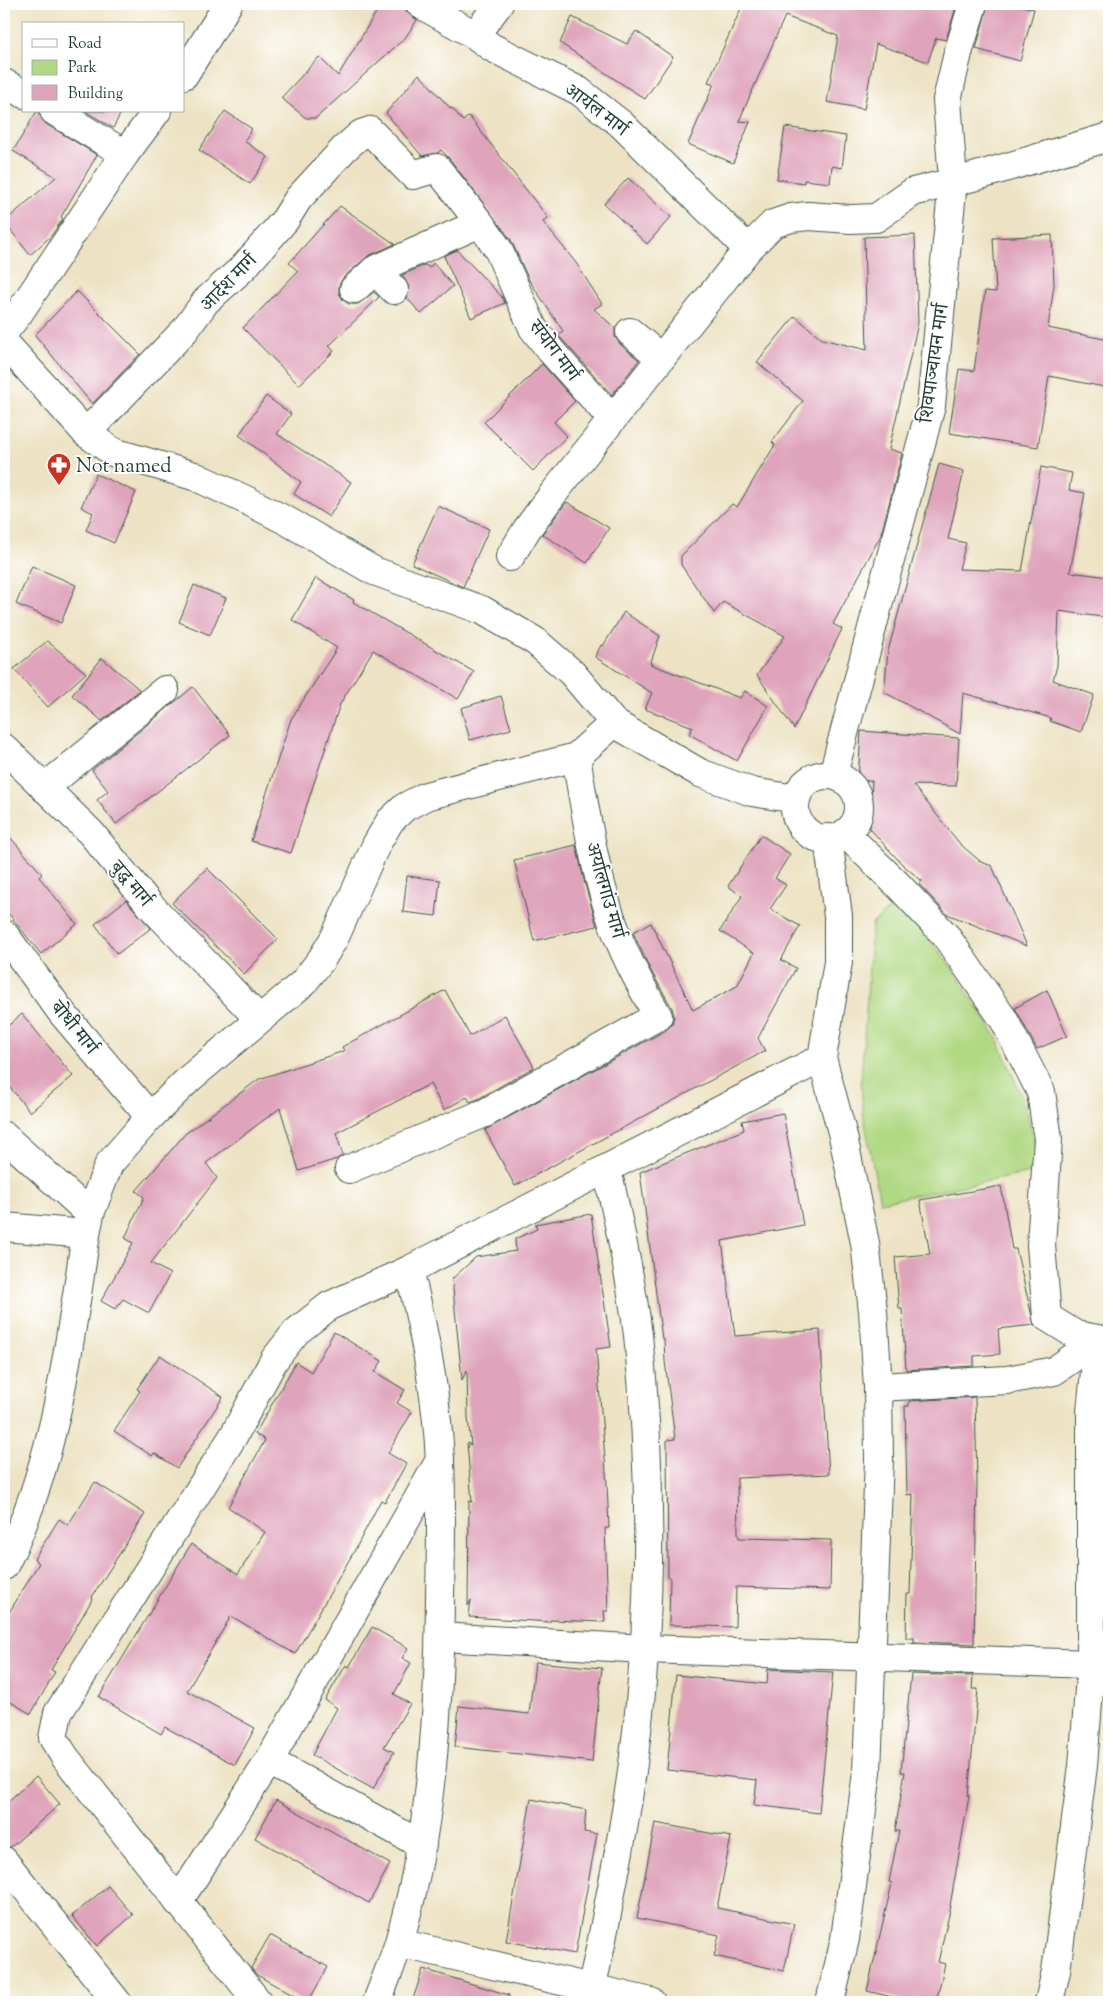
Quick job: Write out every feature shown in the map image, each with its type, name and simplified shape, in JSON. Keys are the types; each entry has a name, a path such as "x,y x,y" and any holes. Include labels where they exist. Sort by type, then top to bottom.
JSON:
{"street":[{"path":"185,73 228,4"},
{"name":"आर्यल मार्ग","path":"420,4 475,35 491,47 579,91 620,124 748,249"},
{"path":"475,35 499,4"},
{"name":"शिवपाञ्चायन मार्ग","path":"834,775 931,406 953,181 947,100 958,53 973,4"},
{"path":"4,83 22,93"},
{"path":"56,112 125,154"},
{"path":"4,332 19,313 125,154 156,112"},
{"name":"संयोग मार्ग","path":"344,149 362,134 370,131 413,175 436,168 480,223 498,249 533,328 550,352 612,418"},
{"path":"510,557 527,529 612,418 748,249 773,224 791,218 808,216 851,219 876,218 913,192 1109,138"},
{"name":"आर्दश मार्ग","path":"86,432 186,330 206,301 243,268 285,220 298,199 344,149"},
{"path":"354,289 375,270 480,223"},
{"path":"375,270 394,290"},
{"path":"630,332 661,358"},
{"path":"4,342 86,432 113,452 194,476 289,522 374,571 482,610 535,641 572,673 614,723 700,773 752,792 796,798"},
{"path":"44,788 165,690"},
{"path":"4,1566 34,1493 52,1432 65,1371 88,1224 109,1164 150,1117 190,1078 303,983 321,960 335,937 376,845 390,821 405,807 426,796 576,757 614,723"},
{"name":"बुद्ध मार्ग","path":"4,748 91,833 150,905 259,1019"},
{"name":"अर्यालगांउ मार्ग","path":"349,1170 485,1113 658,1016 624,951 611,918 592,848 576,757"},
{"path":"824,775 834,775 843,779 857,795 858,816 853,826 836,836 818,837 802,826 798,818 796,798 806,782 824,775"},
{"path":"830,2002 845,1939 867,1772 873,1655 879,1459 878,1388 873,1311 865,1243 843,1136 822,1058 838,962 836,836"},
{"path":"836,836 899,886 946,936 1004,1020 1041,1092 1048,1139 1041,1245 1047,1317 1076,1335 1104,1341"},
{"name":"बोधी मार्ग","path":"4,934 62,1014 150,1117"},
{"path":"258,2002 66,1757 53,1738 58,1713 234,1435 274,1360 296,1332 329,1306 410,1270 822,1058"},
{"path":"4,1136 88,1224"},
{"path":"589,1995 625,1825 645,1649 649,1572 648,1496 643,1402 636,1325 623,1243 607,1169"},
{"path":"4,1228 88,1224"},
{"path":"377,2002 399,1942 422,1845 433,1746 440,1637 440,1460 432,1382 421,1317 410,1270"},
{"path":"878,1388 1007,1380 1054,1371 1104,1341"},
{"path":"1049,2002 1056,1971 1083,1766 1091,1664 1091,1412 1104,1341"},
{"path":"178,1902 269,1761 440,1460"},
{"path":"440,1637 645,1649 873,1655 1091,1664"},
{"path":"269,1761 422,1845"},
{"path":"4,1861 117,2002"},
{"path":"399,1942 589,1995 651,2002"}],"green space":[{"path":"898,902 946,959 997,1038 1026,1107 1041,1171 880,1202 863,1113 861,1081 872,924"}],"building":[{"path":"381,4 404,4 407,12 417,20 405,38 316,118 306,118 281,98 319,57 338,76"},
{"path":"743,4 957,4 946,40 936,38 928,62 876,44 864,109 827,102 838,36 785,16 739,121 750,122 733,163 688,144 714,84 708,82"},
{"path":"988,4 1014,4 1034,9 1020,61 976,49"},
{"path":"572,17 627,44 636,31 673,57 645,99 560,43"},
{"path":"419,74 463,121 469,116 548,218 543,222 576,263 602,304 594,309 615,328 615,337 620,344 639,360 612,395 558,335 563,331 529,280 511,240 449,158 441,150 438,153 422,156 386,113"},
{"path":"225,111 252,129 244,141 268,157 250,184 199,150"},
{"path":"38,112 46,124 97,155 61,217 63,219 51,236 30,255 4,222 56,177 13,151"},
{"path":"87,112 121,112 113,128"},
{"path":"785,127 846,136 842,168 832,166 830,183 804,180 804,183 777,179"},
{"path":"628,178 671,217 647,244 604,204"},
{"path":"340,206 395,244 368,256 343,278 339,285 339,293 343,300 349,304 358,304 374,292 379,297 329,346 334,351 299,385 243,328 298,271 289,263"},
{"path":"915,235 918,323 889,449 902,453 881,535 833,624 842,629 794,729 757,675 785,636 723,602 714,613 681,565 681,556 732,504 737,507 775,445 772,442 803,401 757,362 795,316 822,339 867,350 864,237"},
{"path":"1052,235 1054,285 1048,328 1109,340 1109,359 1104,387 1049,376 1038,447 949,433 959,369 974,371 985,291 996,292 993,238"},
{"path":"457,250 502,297 505,303 471,318 444,256"},
{"path":"433,263 453,286 421,314 407,298 409,287 402,275 425,265 430,268"},
{"path":"77,291 140,354 92,404 35,335"},
{"path":"542,364 575,401 554,422 567,436 533,471 484,422"},
{"path":"266,396 291,414 277,434 351,482 329,517 294,494 301,482 239,435"},
{"path":"939,464 964,471 948,539 966,543 959,569 1022,571 1041,467 1072,473 1069,490 1085,493 1070,572 1109,577 1109,618 1059,611 1057,666 1053,680 1094,695 1081,732 1050,721 1051,718 963,693 960,734 884,692 888,651"},
{"path":"96,474 136,492 114,543 86,530 93,513 81,507"},
{"path":"567,502 609,528 587,563 542,534"},
{"path":"438,506 489,529 463,587 412,564"},
{"path":"32,566 76,585 61,623 16,604"},
{"path":"316,578 354,600 353,602 474,672 458,699 373,650 340,704 291,853 251,841 291,719 337,648 292,620"},
{"path":"194,585 226,598 210,635 179,622"},
{"path":"624,612 660,636 650,664 740,698 745,691 768,706 737,761 689,734 693,727 645,709 652,693 595,657"},
{"path":"47,641 86,673 48,707 14,669"},
{"path":"102,658 140,690 102,721 72,695"},
{"path":"193,687 230,735 116,824 97,800 108,791 92,770"},
{"path":"501,696 511,729 470,740 461,708"},
{"path":"861,731 959,738 956,786 913,785 960,844 981,862 992,866 1027,946 947,914 919,884 922,881 902,864 870,829 872,781 858,780"},
{"path":"4,830 42,874 39,877 77,924 41,954 4,908"},
{"path":"761,835 790,854 775,878 786,885 770,909 800,926 781,960 796,968 758,1038 765,1051 515,1186 485,1130 666,1030 672,1024 674,1016 672,1008 650,969 633,932 651,923 693,1010 737,986 754,953 720,931 742,896 728,886"},
{"path":"576,845 597,926 534,941 514,860"},
{"path":"207,868 278,939 244,974 172,903"},
{"path":"407,876 440,880 436,916 403,912"},
{"path":"126,900 151,928 117,954 95,924"},
{"path":"445,990 470,1036 505,1015 534,1067 478,1099 470,1102 467,1097 444,1110 430,1084 336,1133 343,1155 337,1159 299,1171 280,1108 206,1163 217,1178 151,1263 170,1274 149,1313 123,1299 115,1309 101,1301 133,1243 125,1238 144,1197 136,1191 185,1134 259,1079 344,1051 342,1047"},
{"path":"1047,990 1067,1036 1037,1049 1015,1008"},
{"path":"22,1014 73,1076 30,1112 4,1080 4,1029"},
{"path":"783,1113 803,1225 722,1241 735,1336 820,1330 829,1474 737,1478 738,1533 739,1538 831,1540 830,1590 736,1587 735,1627 669,1625 670,1577 668,1577 667,1440 675,1439 664,1339 662,1339 640,1172 744,1130 742,1121"},
{"path":"1001,1186 1012,1249 1016,1249 1034,1325 998,1329 1000,1354 974,1356 974,1366 906,1370 902,1309 899,1309 895,1257 930,1254 920,1200"},
{"path":"591,1214 611,1347 596,1349 609,1528 605,1528 608,1611 604,1611 605,1622 550,1620 550,1622 469,1617 471,1600 468,1606 469,1501 472,1502 467,1443 471,1445 468,1418 467,1370 462,1380 452,1279 476,1257 516,1251 515,1239 537,1229 535,1224"},
{"path":"334,1332 382,1361 375,1372 405,1390 397,1403 412,1412 388,1453 406,1464 385,1502 381,1500 356,1548 295,1654 231,1616 187,1691 255,1728 235,1765 165,1727 161,1734 99,1697 191,1544 238,1574 265,1532 228,1507 265,1440 255,1434 296,1362 311,1372"},
{"path":"160,1355 223,1397 177,1468 154,1453 152,1456 114,1431 140,1391 137,1389"},
{"path":"975,1397 977,1482 974,1644 914,1642 914,1638 906,1638 907,1594 910,1594 913,1494 907,1495 905,1406 909,1406 909,1401"},
{"path":"95,1482 145,1514 92,1597 51,1670 55,1672 31,1714 4,1698 4,1621 39,1563 34,1559 59,1519 68,1525"},
{"path":"372,1627 408,1648 402,1658 411,1663 394,1694 410,1704 384,1747 394,1752 373,1789 312,1755 337,1708 325,1700 346,1665 349,1667"},
{"path":"535,1662 602,1668 592,1762 455,1747 459,1706 529,1714"},
{"path":"768,1669 833,1672 819,1813 754,1805 757,1780 667,1770 676,1675 767,1684"},
{"path":"911,1674 973,1676 972,1689 978,1689 969,1796 951,1906 938,1962 945,1964 936,2002 912,2002 867,1991 892,1883 889,1882 899,1831 895,1831 905,1772 901,1772"},
{"path":"36,1776 60,1804 11,1847 4,1846 4,1805"},
{"path":"531,1799 586,1810 584,1832 597,1834 575,1954 506,1941"},
{"path":"276,1800 390,1864 369,1903 255,1838"},
{"path":"655,1823 731,1837 717,1908 794,1924 784,1971 714,1956 719,1935 637,1918"},
{"path":"108,1886 133,1915 97,1946 72,1916"},
{"path":"270,1935 328,1967 308,2002 257,1975 251,1968"},
{"path":"423,1969 509,1995 508,2002 412,2002"}],"place":[{"name":"Not named","path":"59,486"}]}
